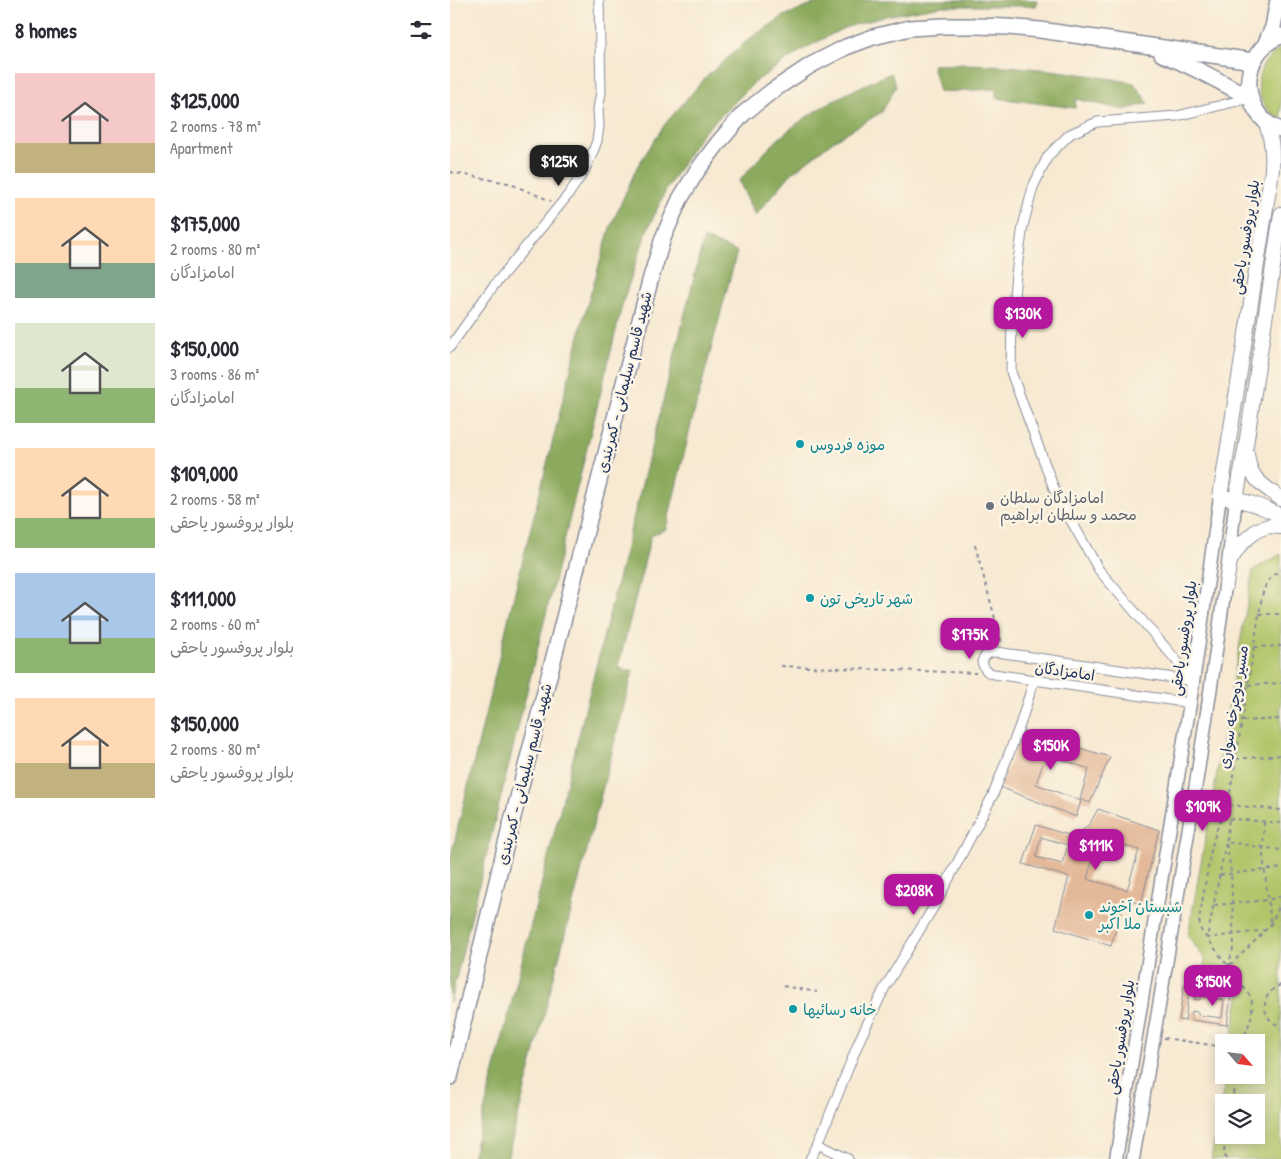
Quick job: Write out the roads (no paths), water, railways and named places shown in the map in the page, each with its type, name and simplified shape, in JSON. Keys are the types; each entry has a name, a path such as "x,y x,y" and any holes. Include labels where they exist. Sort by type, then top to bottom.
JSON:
{"highway":[{"path":"1265,45 1273,27 1278,0"},
{"name":"شهید قاسم سلیمانی - کمربندی","path":"450,1076 503,856 650,281 666,230 680,199 697,171 718,142 743,114 772,91 812,65 846,47 874,37 910,28 943,26 1008,27 1137,44"},
{"path":"1281,36 1265,45 1258,52 1249,73 1248,86 1250,98 1256,111 1265,121 1281,130"},
{"path":"1137,44 1253,61"},
{"path":"1137,44 1182,62 1250,98"}],"main road":[{"name":"بلوار پروفسور یاحقی","path":"1116,1159 1194,681 1223,477 1272,170 1271,136 1265,121"},
{"path":"1226,584 1245,482 1246,445 1281,214"},
{"path":"1246,445 1251,473 1256,480 1281,500"},
{"path":"1223,477 1245,482 1281,500"},
{"path":"1220,497 1256,504 1281,516"},
{"path":"1133,1159 1194,804 1230,561 1241,544 1256,530 1269,526 1281,527"},
{"path":"1208,582 1226,584"}],"street":[{"path":"450,347 492,288 560,205 584,172 592,154 597,141 599,126 598,109 601,92 599,0"},
{"path":"1194,681 1099,570 1056,494 1011,372 1012,319 1016,274 1023,226 1033,187 1048,156 1070,134 1097,122 1177,116 1250,98"},
{"name":"امامزادگان","path":"1190,703 989,673 984,668 982,662 984,656 990,652 1005,653 1194,681"},
{"path":"810,1159 818,1144 860,1039 884,989 936,903 993,796 1020,725 1034,680"},
{"path":"818,1144 848,1159"}],"place":[{"name":"موزه فردوس","path":"800,444"},
{"name":"امامزادگان سلطان محمد و سلطان ابراهیم","path":"990,506"},
{"name":"شهر تاریخی تون","path":"810,598"},
{"name":"شبستان آخوند ملا اکبر","path":"1089,915"},
{"name":"خانه رسائیها","path":"793,1009"}]}
